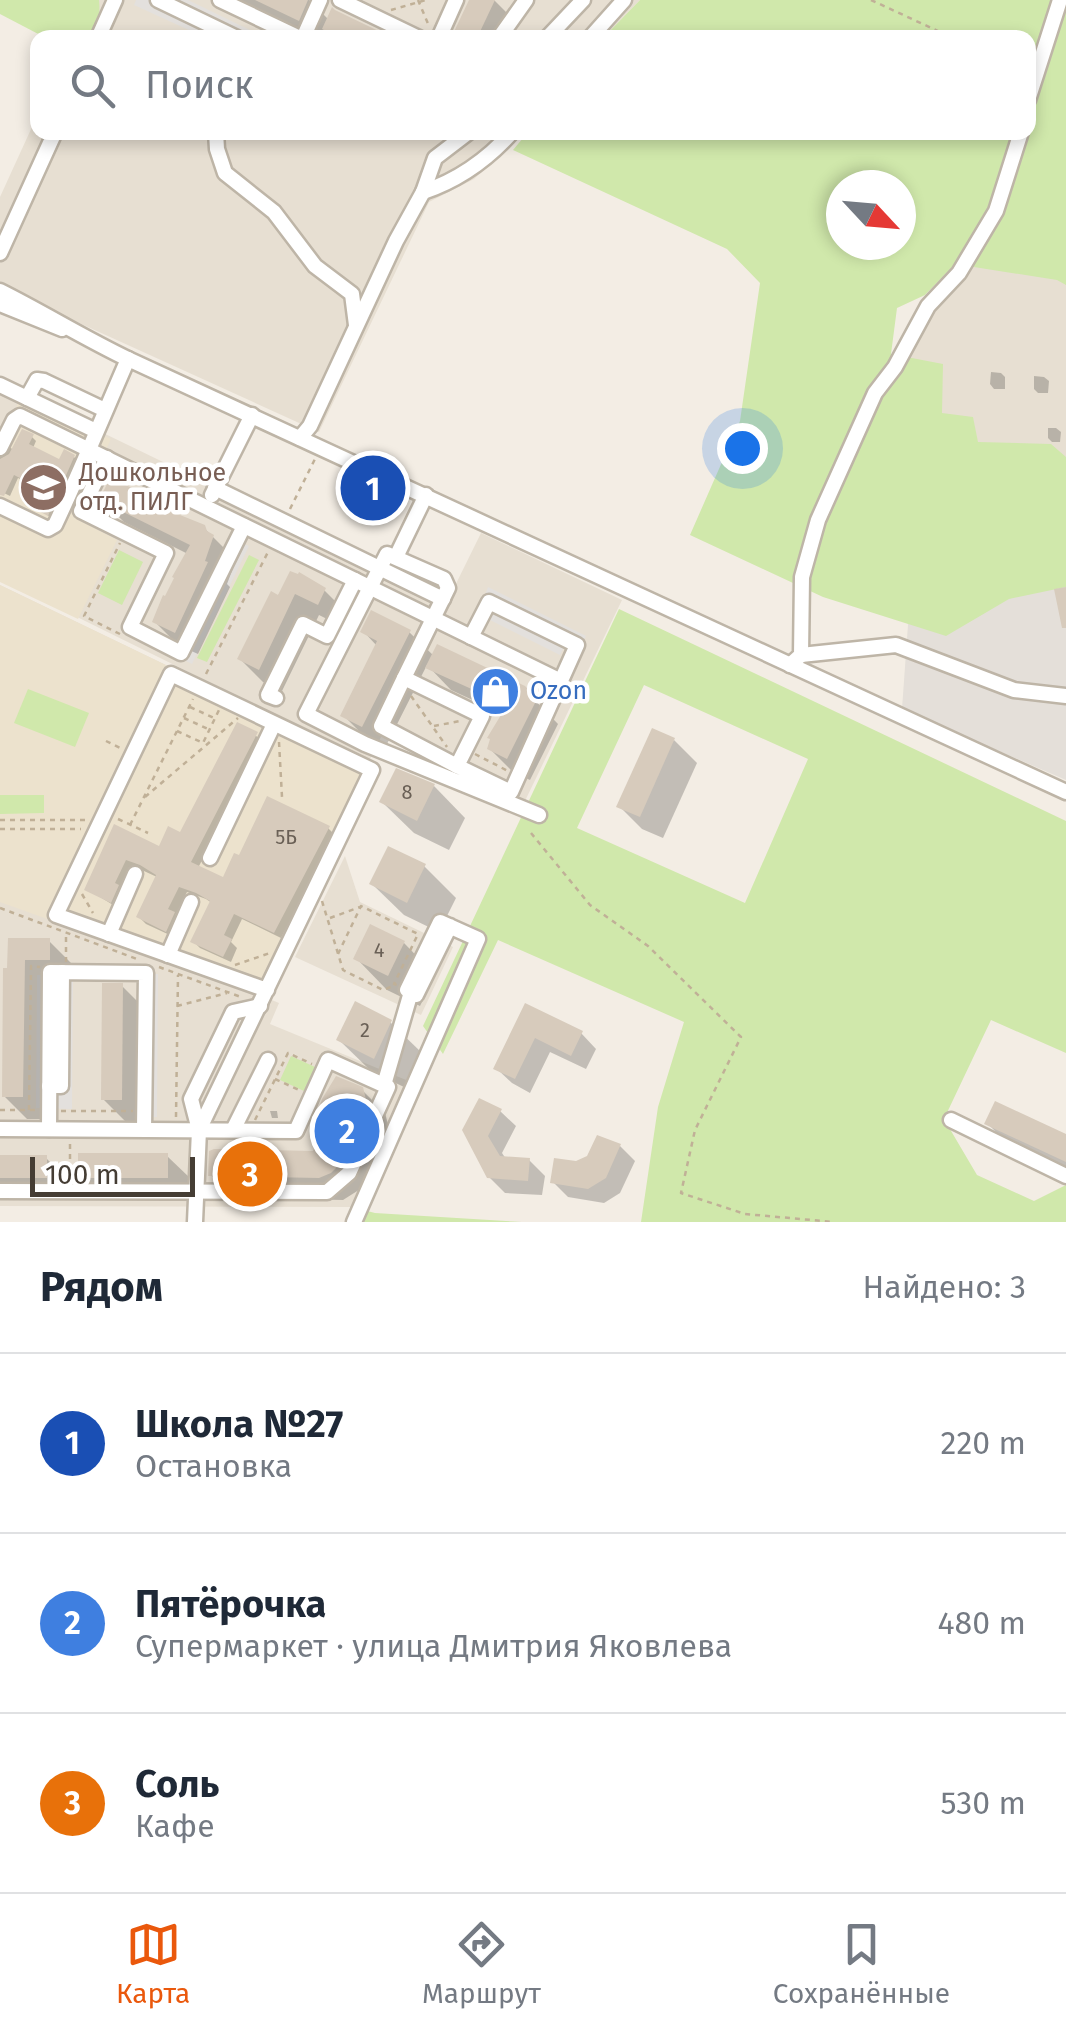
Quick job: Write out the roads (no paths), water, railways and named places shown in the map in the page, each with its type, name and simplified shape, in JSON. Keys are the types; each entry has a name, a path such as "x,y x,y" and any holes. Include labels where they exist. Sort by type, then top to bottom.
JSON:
{"street":[{"path":"102,30 115,0"},
{"path":"157,0 197,30"},
{"path":"157,0 220,30"},
{"path":"220,0 284,30"},
{"path":"305,30 320,0"},
{"path":"340,0 402,30"},
{"path":"441,30 456,0"},
{"path":"505,30 526,0"},
{"path":"555,30 583,0"},
{"path":"597,30 624,0"},
{"path":"1036,75 1060,0"},
{"path":"0,253 51,140"},
{"path":"216,140 225,173 274,212 315,266 352,294 356,326"},
{"path":"300,438 310,426 396,241 424,192 434,158 458,140"},
{"path":"424,192 472,170 504,140"},
{"path":"795,660 802,577 818,520 874,393 896,367 928,306 959,272 996,212 1018,140"},
{"path":"0,291 60,321 68,330"},
{"path":"0,304 54,329 68,330 320,448 795,660 1066,792"},
{"path":"0,506 50,528 91,450 128,358"},
{"path":"27,398 37,380 44,381 106,410"},
{"path":"0,385 96,431"},
{"path":"206,507 252,415"},
{"path":"0,448 20,416 561,681"},
{"path":"107,458 81,511 166,553 130,628 136,631 181,653 244,526"},
{"path":"216,488 443,598"},
{"path":"396,558 426,495"},
{"path":"472,636 488,602 577,645 511,792 460,759 381,726 448,588 444,579 386,554 306,714 364,744 539,815"},
{"path":"276,698 268,694 303,624 327,636 354,580"},
{"path":"795,660 896,645 1014,690 1066,696"},
{"path":"195,1222 199,1130 191,1099 233,1012 263,1000 372,770 171,674 56,915 263,1000"},
{"path":"403,681 482,717 460,759"},
{"path":"210,858 276,724"},
{"path":"109,934 135,874"},
{"path":"163,961 191,902"},
{"path":"354,1222 478,939 440,922 404,989 384,1086"},
{"path":"49,1129 50,972 59,970 146,972 144,1129"},
{"path":"233,1130 268,1060"},
{"path":"0,1129 296,1131 328,1060 388,1088 349,1173 327,1192 0,1191"},
{"path":"951,1120 1066,1176"}],"place":[{"name":"Дошкольное отд. ПИЛГ","path":"44,487"},
{"name":"Школа №27","path":"373,488"},
{"name":"Ozon","path":"495,691"},
{"name":"Пятёрочка","path":"347,1131"},
{"name":"Соль","path":"250,1174"}]}
